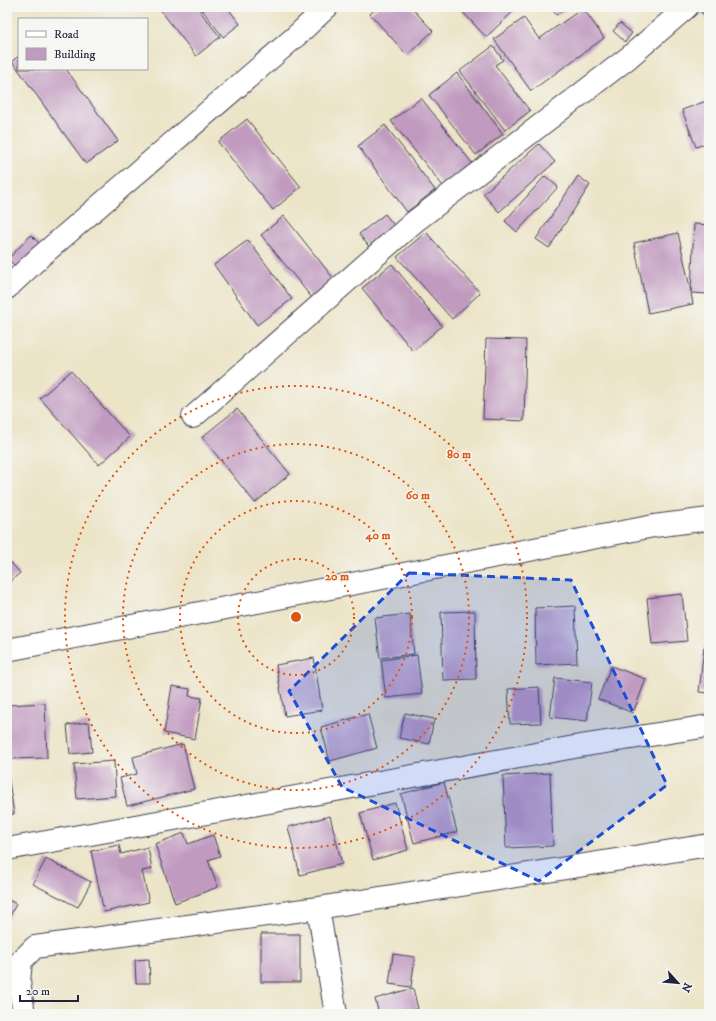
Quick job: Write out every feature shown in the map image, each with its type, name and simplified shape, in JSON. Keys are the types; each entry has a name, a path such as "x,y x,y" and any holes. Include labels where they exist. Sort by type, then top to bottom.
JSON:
{"street":[{"path":"7,288 42,256 295,38 327,7"},
{"path":"193,417 414,222 628,58 687,7"},
{"path":"7,650 654,526 709,519"},
{"path":"7,849 580,746 709,726"},
{"path":"24,1014 19,982 21,961 35,947 318,908 709,845"},
{"path":"318,908 336,1014"}],"highlighted area":[{"path":"409,573 571,580 667,785 539,881 342,787 289,691"}],"building":[{"path":"158,7 197,7 220,37 196,56"},
{"path":"200,7 227,7 240,24 223,37"},
{"path":"378,7 411,7 433,31 407,55 370,14"},
{"path":"458,7 512,7 515,10 486,37"},
{"path":"551,7 570,7 556,15"},
{"path":"700,7 709,7 709,20 698,9"},
{"path":"583,8 604,38 531,91 494,39 524,18 539,39"},
{"path":"620,23 632,33 625,42 613,31"},
{"path":"493,46 503,60 495,65 530,111 505,130 460,71"},
{"path":"18,57 18,69 12,61"},
{"path":"18,70 67,70 118,141 86,164"},
{"path":"457,73 503,134 476,155 429,95"},
{"path":"421,98 472,163 443,186 391,121"},
{"path":"709,100 709,142 696,147 682,110"},
{"path":"247,119 301,187 273,210 218,142"},
{"path":"385,125 435,190 407,212 358,146"},
{"path":"539,144 555,162 499,212 483,194"},
{"path":"545,176 558,187 517,232 505,221"},
{"path":"578,176 590,185 549,248 536,239"},
{"path":"385,214 397,229 371,249 359,234"},
{"path":"284,216 334,279 312,298 261,235"},
{"path":"694,224 709,225 709,294 691,293 693,304 648,313 634,243 678,233 691,292"},
{"path":"426,232 480,293 452,319 397,257"},
{"path":"31,235 44,248 21,272 8,259"},
{"path":"248,240 292,299 257,325 214,265"},
{"path":"392,264 442,326 413,351 362,288"},
{"path":"486,339 526,340 524,421 483,419"},
{"path":"71,371 130,437 99,465 40,398"},
{"path":"237,409 290,474 255,503 202,437"},
{"path":"7,558 20,573 7,584"},
{"path":"682,594 687,641 652,644 647,598"},
{"path":"575,606 577,663 536,665 535,608"},
{"path":"475,611 476,679 443,680 441,612"},
{"path":"410,614 414,654 380,658 375,618"},
{"path":"704,647 709,647 709,693 699,692"},
{"path":"417,655 422,694 386,698 381,660"},
{"path":"314,658 322,710 285,716 276,665"},
{"path":"611,666 646,679 633,713 598,699"},
{"path":"555,678 592,682 587,721 550,717"},
{"path":"172,686 190,689 189,696 202,698 195,739 164,733"},
{"path":"539,687 541,723 510,724 508,689"},
{"path":"45,703 47,758 8,759 7,705"},
{"path":"405,713 434,719 429,744 399,738"},
{"path":"368,714 377,748 330,761 321,727"},
{"path":"89,722 92,752 70,754 67,725"},
{"path":"183,744 194,789 127,806 120,778 137,774 133,757"},
{"path":"114,761 116,796 77,799 74,764"},
{"path":"550,773 553,846 506,848 503,776"},
{"path":"7,774 14,814 7,815"},
{"path":"444,782 457,832 414,843 401,794"},
{"path":"395,803 408,850 373,860 360,813"},
{"path":"330,816 342,864 300,875 288,827"},
{"path":"184,833 188,844 213,835 220,856 208,860 218,887 175,903 155,844"},
{"path":"119,845 121,854 148,847 152,869 142,871 149,902 104,912 91,851"},
{"path":"46,859 91,882 78,907 33,884"},
{"path":"7,899 16,904 7,922"},
{"path":"261,934 300,934 300,982 261,982"},
{"path":"393,954 415,957 411,987 389,984"},
{"path":"149,959 150,983 136,983 135,960"},
{"path":"413,988 418,1009 401,1014 379,1014 375,999"}]}
